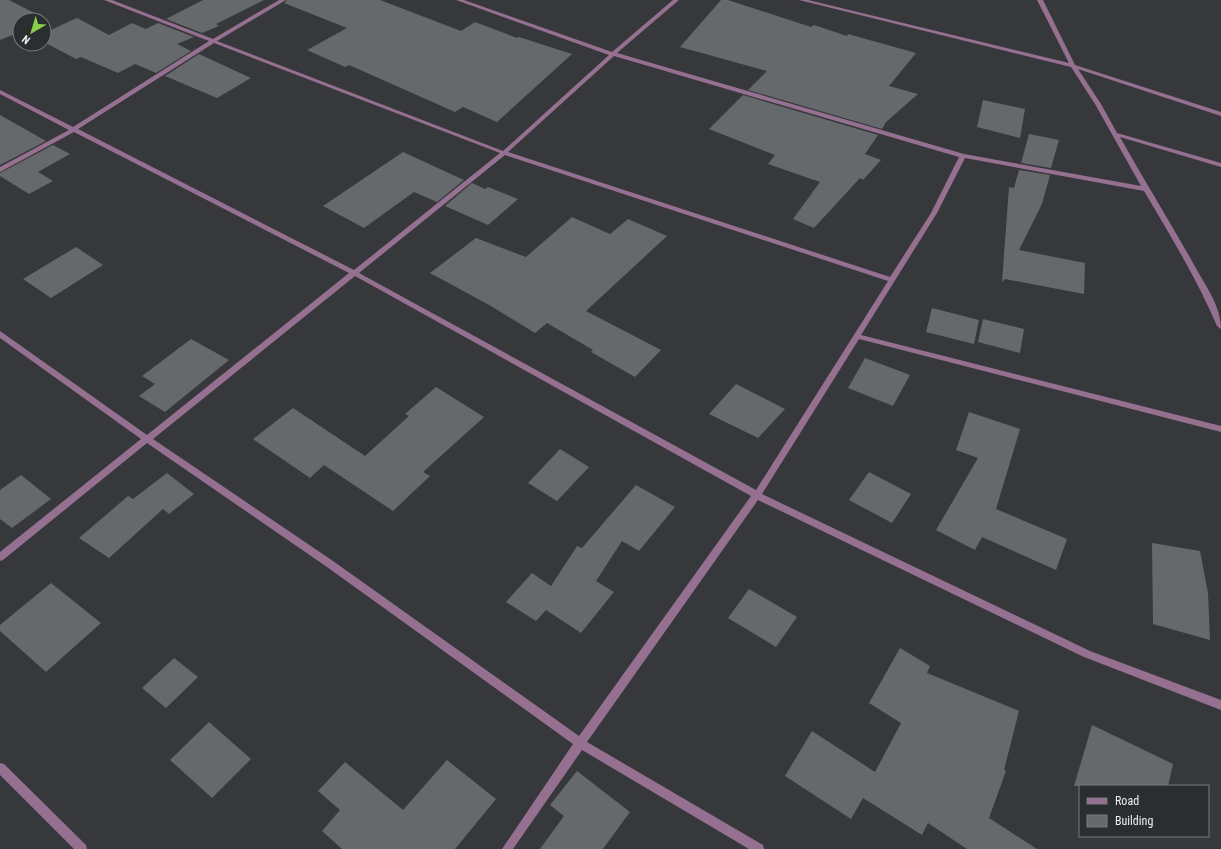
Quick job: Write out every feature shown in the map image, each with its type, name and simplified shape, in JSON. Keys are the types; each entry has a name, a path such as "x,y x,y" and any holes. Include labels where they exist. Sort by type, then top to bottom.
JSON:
{"street":[{"path":"107,0 504,153 893,280"},
{"path":"0,170 74,130 212,41 283,0"},
{"path":"459,0 614,54 963,156 1146,189"},
{"path":"0,557 504,153 676,0"},
{"path":"802,0 1073,66 1221,114"},
{"path":"1040,0 1073,66 1098,104 1178,242 1210,301 1221,326"},
{"path":"0,92 354,273 757,495 1087,654 1221,705"},
{"path":"1115,134 1221,165"},
{"path":"507,849 580,743 757,495 934,213 963,156"},
{"path":"0,334 147,439 330,564 580,743 759,849"},
{"path":"856,336 1221,429"},
{"path":"0,768 82,849"}],"building":[{"path":"0,0 9,0 32,12 12,12 12,35 0,40"},
{"path":"203,0 264,0 216,24 219,26 202,33 166,19"},
{"path":"287,0 380,0 461,31 475,22 517,38 519,37 572,54 497,122 463,107 455,112 349,65 345,67 307,50 347,28 284,3"},
{"path":"721,0 728,0 811,27 814,25 847,36 848,34 916,53 889,86 918,94 886,122 882,129 748,90 767,71 680,47"},
{"path":"77,18 109,35 132,23 146,29 158,23 194,37 177,44 191,51 156,73 135,64 118,73 81,57 76,59 52,46 52,29"},
{"path":"199,54 251,78 217,98 165,76"},
{"path":"743,95 878,135 865,154 881,160 863,180 860,178 814,228 793,219 820,182 768,164 775,155 709,129"},
{"path":"983,100 1025,109 1020,138 977,127"},
{"path":"0,115 46,141 0,165"},
{"path":"1029,134 1059,140 1051,168 1021,163"},
{"path":"53,145 70,154 38,172 53,181 29,194 0,176 0,173"},
{"path":"403,152 464,180 437,202 414,192 364,228 323,206"},
{"path":"1019,170 1050,175 1042,204 1019,250 1085,263 1084,294 1005,279 1002,282 1009,187 1014,188"},
{"path":"472,183 485,189 488,187 518,199 488,225 445,206"},
{"path":"572,217 610,234 628,219 667,236 586,311 661,350 635,377 591,352 593,350 547,323 535,333 491,306 430,273 476,238 526,257"},
{"path":"76,247 103,265 51,298 23,279"},
{"path":"932,308 979,320 974,344 926,332"},
{"path":"983,319 1024,329 1020,353 978,342"},
{"path":"191,339 229,360 165,412 139,396 155,384 142,376"},
{"path":"865,358 910,375 893,406 848,388"},
{"path":"736,384 785,409 758,438 709,414"},
{"path":"436,387 484,417 423,472 430,476 393,511 324,465 310,478 253,439 293,408 365,456 409,416 405,414"},
{"path":"969,412 1020,429 996,509 1067,539 1056,570 982,537 975,550 936,530 978,458 956,450"},
{"path":"560,449 589,467 557,501 528,483"},
{"path":"869,472 911,494 892,523 849,500"},
{"path":"167,473 194,494 169,514 163,509 109,558 79,538 128,496 133,499"},
{"path":"21,475 51,499 12,528 0,519 0,490"},
{"path":"636,485 675,507 639,551 622,541 596,581 614,592 581,633 546,610 536,621 506,602 532,573 551,586 577,546 582,548"},
{"path":"1152,543 1200,551 1208,593 1210,640 1153,624"},
{"path":"51,583 101,623 46,672 0,631 0,625"},
{"path":"749,589 797,617 776,647 728,618"},
{"path":"900,648 930,666 927,673 1019,711 1004,770 1006,771 989,818 1037,849 967,849 928,823 922,835 863,798 851,819 785,776 812,731 875,772 901,723 869,703"},
{"path":"174,658 198,677 166,708 142,688"},
{"path":"209,722 251,759 212,798 170,760"},
{"path":"1092,725 1173,764 1168,785 1074,786"},
{"path":"447,760 496,799 455,849 342,849 322,831 340,810 318,791 345,762 403,810"},
{"path":"577,771 630,812 603,849 540,849 564,816 550,805"}]}
